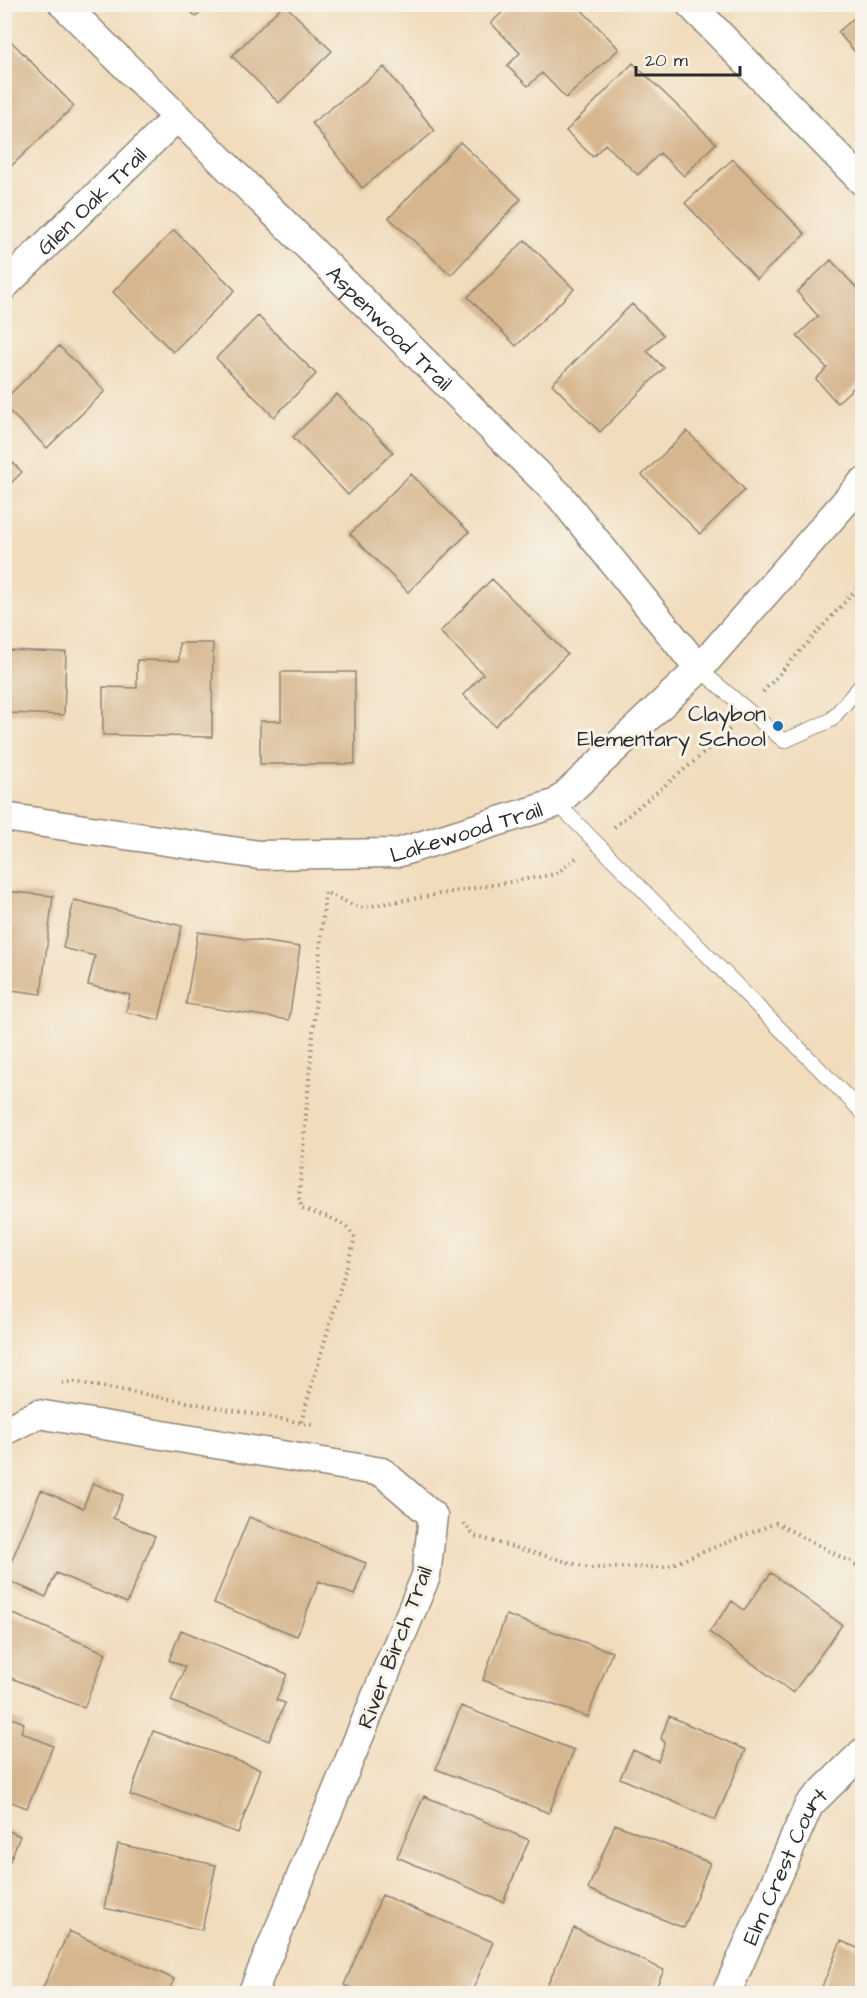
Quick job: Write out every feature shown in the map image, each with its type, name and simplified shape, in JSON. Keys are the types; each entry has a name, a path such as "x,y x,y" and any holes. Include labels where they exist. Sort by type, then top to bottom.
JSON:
{"street":[{"name":"Aspenwood Trail","path":"63,4 560,496 699,669"},
{"path":"690,4 862,182"},
{"name":"Glen Oak Trail","path":"4,286 177,117"},
{"name":"Lakewood Trail","path":"4,817 259,855 397,853 557,803 699,669 862,483"},
{"name":"River Birch Trail","path":"4,1431 38,1414 382,1472 433,1516 426,1576 252,1994"},
{"name":"Elm Crest Court","path":"726,1994 809,1805 862,1753"}],"lane":[{"path":"699,669 784,741 831,720 862,684"},
{"path":"557,803 862,1112"}],"path":[{"path":"301,1422 354,1238 349,1228 340,1221 302,1209 299,1197 325,892 359,908 556,874 719,741 862,583"}],"building":[{"path":"184,4 208,4 196,17"},
{"path":"284,4 332,51 279,103 232,56"},
{"path":"511,4 576,4 619,49 566,98 542,73 528,86 507,66 520,53 491,23"},
{"path":"862,11 862,60 838,32"},
{"path":"7,37 74,106 4,173 4,39"},
{"path":"633,63 716,143 684,176 660,153 638,175 605,144 593,157 566,131"},
{"path":"384,67 435,131 362,188 312,123"},
{"path":"460,142 521,199 451,275 389,218"},
{"path":"733,159 805,234 757,279 685,203"},
{"path":"174,230 235,290 173,352 113,292"},
{"path":"525,240 574,289 516,346 468,297"},
{"path":"831,260 862,294 862,380 837,403 816,379 827,368 797,336 818,316 797,292"},
{"path":"632,304 663,335 647,351 664,368 600,432 552,384"},
{"path":"258,316 316,374 274,417 216,358"},
{"path":"59,346 105,391 47,448 4,406 4,400"},
{"path":"337,394 393,452 348,495 293,437"},
{"path":"687,431 745,490 700,534 642,475"},
{"path":"4,454 22,472 4,490"},
{"path":"411,474 469,532 408,592 350,534"},
{"path":"492,579 567,654 495,726 463,695 483,674 440,632"},
{"path":"179,643 213,643 212,737 103,735 103,687 137,688 137,660 179,661"},
{"path":"4,650 66,652 64,715 4,713"},
{"path":"281,672 355,672 355,764 260,764 260,721 281,721"},
{"path":"4,891 53,896 41,994 4,989"},
{"path":"74,900 182,926 159,1020 126,1012 130,995 88,985 95,956 63,948"},
{"path":"198,932 300,947 289,1020 186,1004"},
{"path":"93,1483 123,1495 113,1518 155,1536 127,1603 56,1573 46,1597 4,1579 41,1490 83,1508"},
{"path":"249,1517 366,1563 354,1595 319,1581 297,1636 214,1603"},
{"path":"771,1573 842,1625 793,1693 709,1632 732,1601 744,1610"},
{"path":"6,1611 106,1653 84,1708 4,1675"},
{"path":"506,1615 612,1652 588,1717 483,1680"},
{"path":"181,1630 287,1674 276,1700 285,1703 269,1741 171,1701 185,1667 169,1660"},
{"path":"461,1706 574,1750 549,1813 436,1769"},
{"path":"4,1715 24,1723 21,1732 53,1746 27,1808 4,1799"},
{"path":"669,1716 746,1750 715,1820 620,1778 633,1750 658,1761 665,1743 661,1738"},
{"path":"153,1731 261,1769 238,1833 130,1795"},
{"path":"424,1796 529,1840 503,1902 397,1857"},
{"path":"615,1824 710,1863 684,1928 588,1889"},
{"path":"5,1829 20,1836 5,1873"},
{"path":"118,1844 216,1865 202,1930 104,1908"},
{"path":"382,1895 493,1942 471,1994 365,1994 344,1985"},
{"path":"574,1928 664,1970 653,1994 543,1994"},
{"path":"69,1931 174,1979 168,1994 40,1994"},
{"path":"841,1941 862,1950 862,1994 819,1994"}],"place":[{"name":"Claybon Elementary School","path":"778,726"}]}
